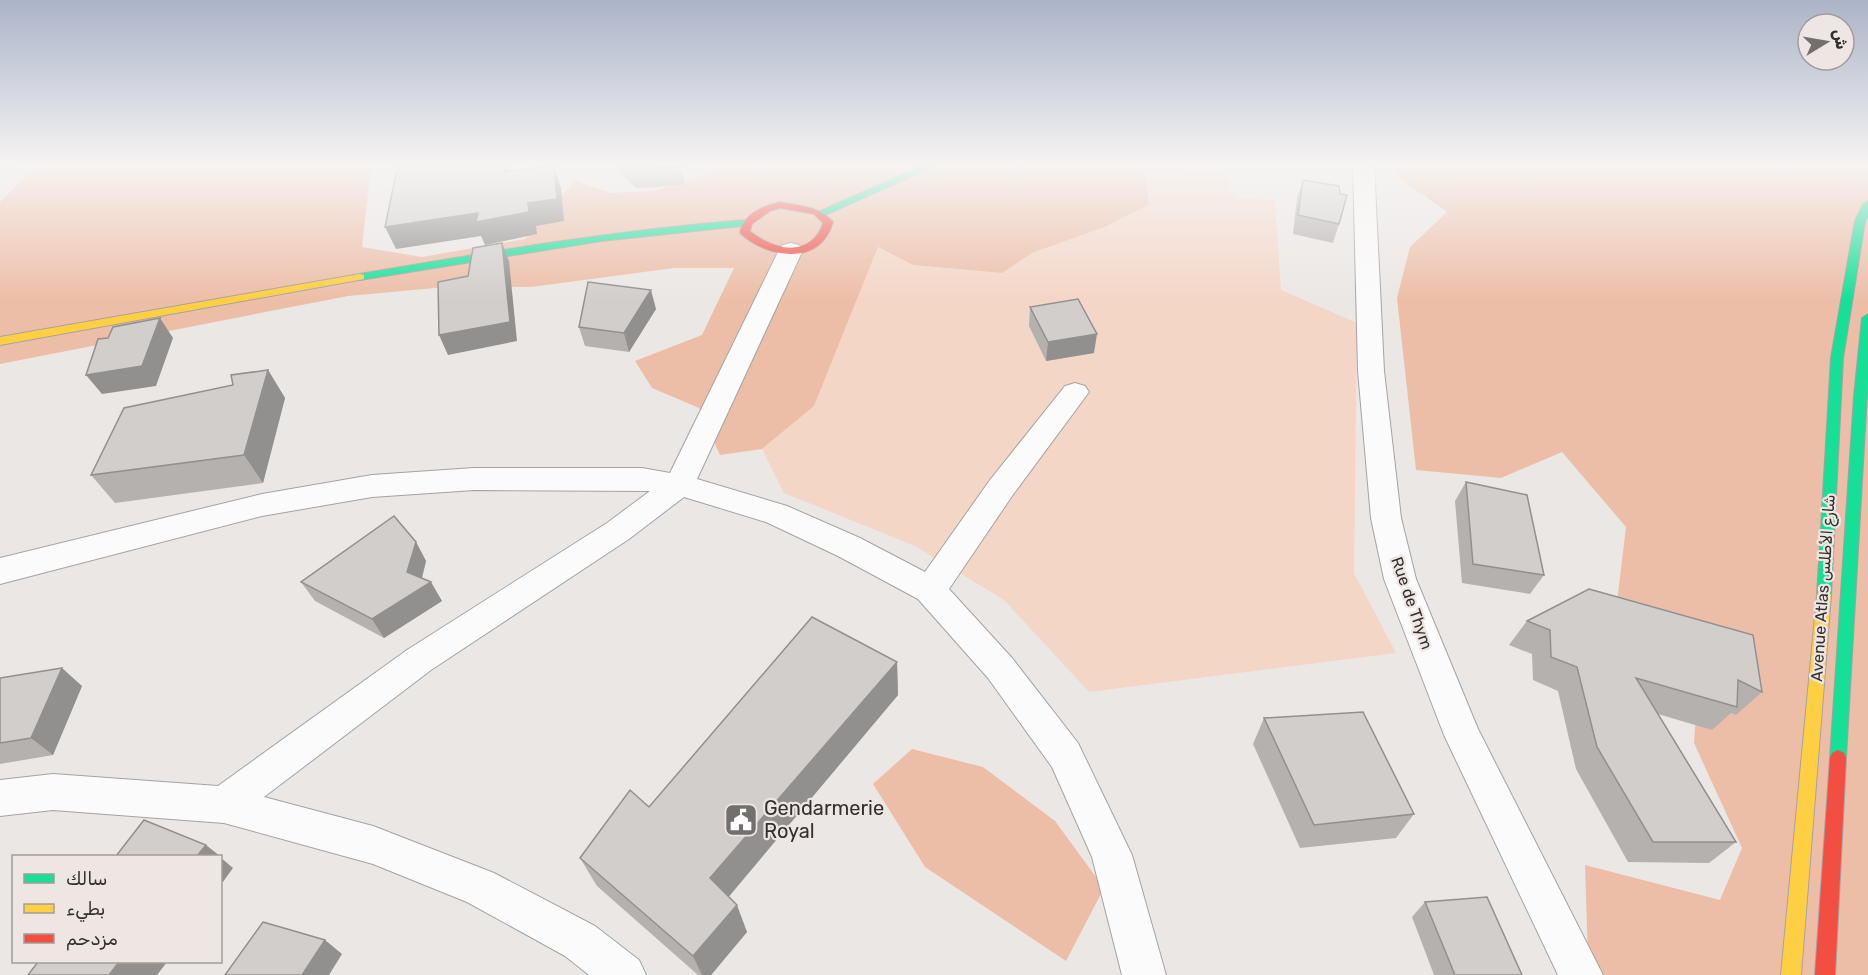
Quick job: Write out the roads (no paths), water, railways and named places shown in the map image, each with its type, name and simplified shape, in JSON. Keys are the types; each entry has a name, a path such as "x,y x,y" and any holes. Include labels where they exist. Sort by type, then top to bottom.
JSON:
{"street":[{"path":"0,341 538,246 685,227 747,223 765,210"},
{"path":"747,223 745,232 750,240 760,247 791,250 807,247 820,240 827,231 827,221 815,210"},
{"path":"821,213 829,210"},
{"name":"Rue de Thym","path":"1364,210 1371,371 1386,518 1400,579 1462,735 1581,975"},
{"name":"Avenue Atlas شارع الأطلس","path":"1791,975 1823,613 1837,358 1860,221 1865,210"},
{"path":"224,805 419,660 618,531 679,485 791,250"},
{"name":"Avenue Atlas شارع الأطلس","path":"1825,975 1860,396 1868,318"},
{"path":"930,590 1001,488 1075,392"},
{"path":"0,571 262,505 372,486 474,479 631,478 679,485 776,514 849,547 930,590 1000,668 1065,755 1112,855 1144,975"},
{"path":"0,798 53,792 224,805 373,845 480,887 580,941 624,975"}],"place":[{"name":"Gendarmerie Royal","path":"741,820"}]}
